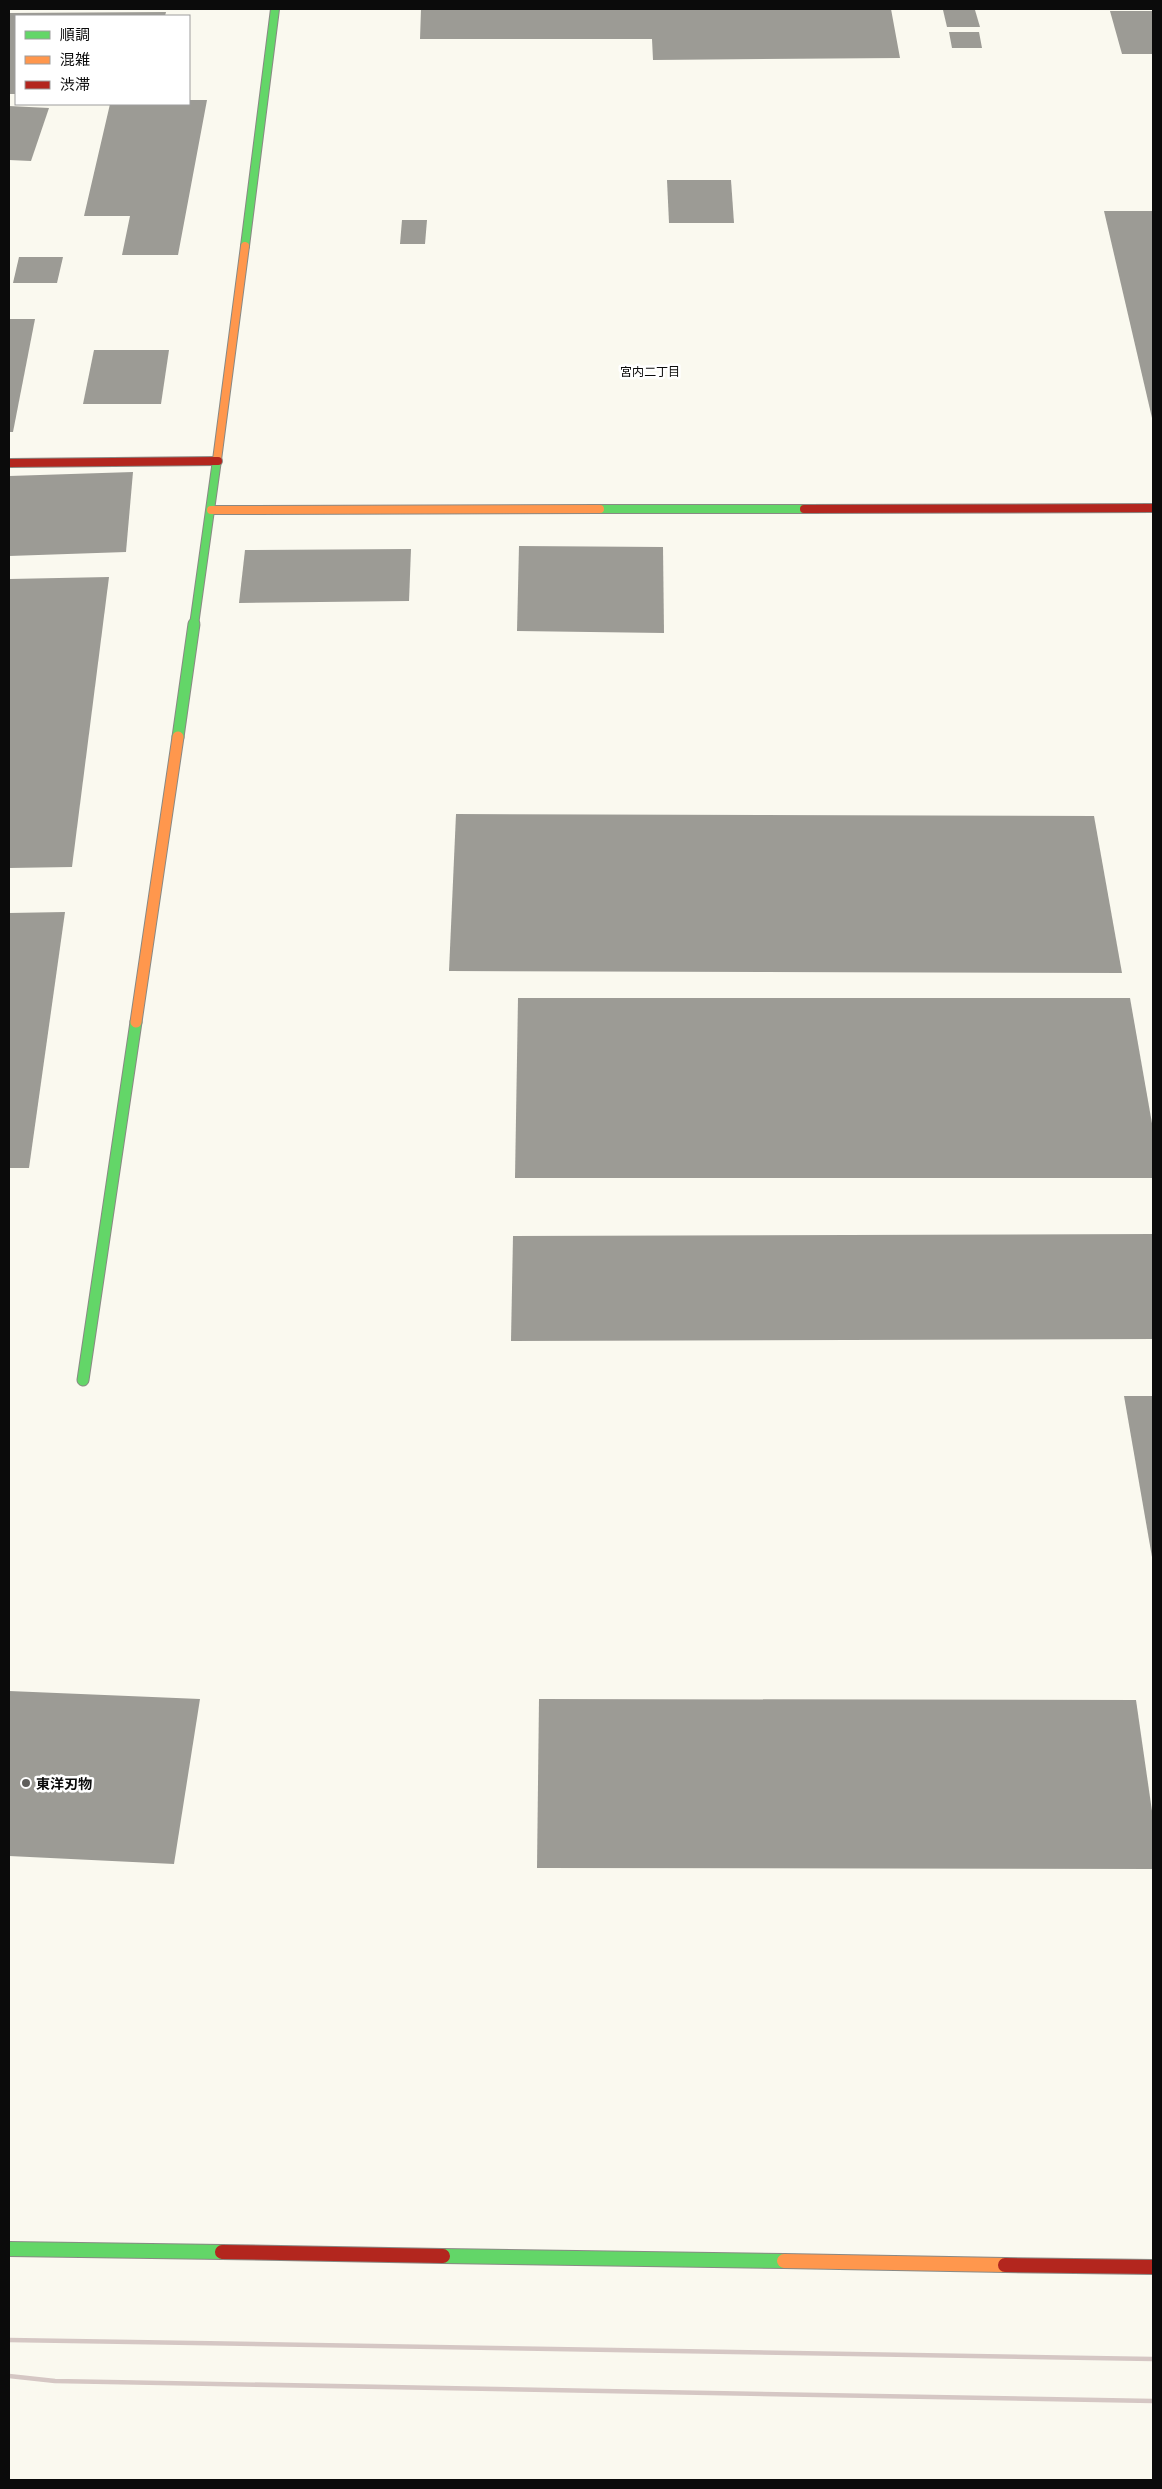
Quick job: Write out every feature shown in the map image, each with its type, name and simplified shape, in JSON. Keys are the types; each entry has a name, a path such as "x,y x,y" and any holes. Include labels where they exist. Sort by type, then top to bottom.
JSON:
{"street":[{"path":"83,1380 218,461 275,9"},
{"path":"9,463 218,461"},
{"path":"211,510 1153,508"},
{"path":"9,2249 1153,2267"}],"building":[{"path":"421,9 891,9 900,58 653,60 652,39 420,39"},
{"path":"943,10 975,10 980,27 947,27"},
{"path":"1110,11 1153,11 1153,54 1122,54"},
{"path":"166,12 165,15 15,15 15,94 9,94 9,13"},
{"path":"949,32 979,32 982,48 952,48"},
{"path":"190,100 207,100 178,255 122,255 130,216 84,216 110,105 190,105"},
{"path":"9,106 49,108 31,161 9,160"},
{"path":"667,180 731,180 734,223 669,223"},
{"path":"1104,211 1153,211 1153,418 1152,418"},
{"path":"402,220 427,220 425,244 400,244"},
{"path":"19,257 63,257 57,283 13,283"},
{"path":"9,319 35,319 13,432 9,432"},
{"path":"94,350 169,350 161,404 83,404"},
{"path":"133,472 126,552 9,556 9,476"},
{"path":"519,546 663,547 664,633 517,631"},
{"path":"411,549 409,601 239,603 245,550"},
{"path":"109,577 72,867 9,868 9,579"},
{"path":"456,814 1094,816 1122,973 449,971"},
{"path":"65,912 29,1168 9,1168 9,913"},
{"path":"518,998 1130,998 1153,1129 1153,1178 515,1178"},
{"path":"1153,1234 1153,1339 511,1341 513,1236"},
{"path":"1124,1396 1153,1396 1153,1557 1152,1557"},
{"path":"9,1691 200,1699 174,1864 9,1856"},
{"path":"539,1699 1136,1700 1153,1818 1153,1869 537,1868"}],"railway":[{"path":"9,2340 1153,2359"},
{"path":"9,2376 55,2381 1153,2401"}],"traffic: fast":[{"path":"245,246 275,9"},
{"path":"178,737 217,460"},
{"path":"600,509 804,509"},
{"path":"83,1380 136,1022"},
{"path":"9,2249 222,2252"},
{"path":"443,2256 784,2261"}],"traffic: slow":[{"path":"217,460 245,246"},
{"path":"211,510 600,509"},
{"path":"136,1022 178,737"},
{"path":"784,2261 1005,2265"}],"traffic: jam":[{"path":"9,463 218,461"},
{"path":"804,509 1153,508"},
{"path":"222,2252 443,2256"},
{"path":"1005,2265 1153,2267"}],"place":[{"name":"東洋刃物","path":"26,1783"}],"district":[{"name":"宮内二丁目","path":"650,371"}]}
